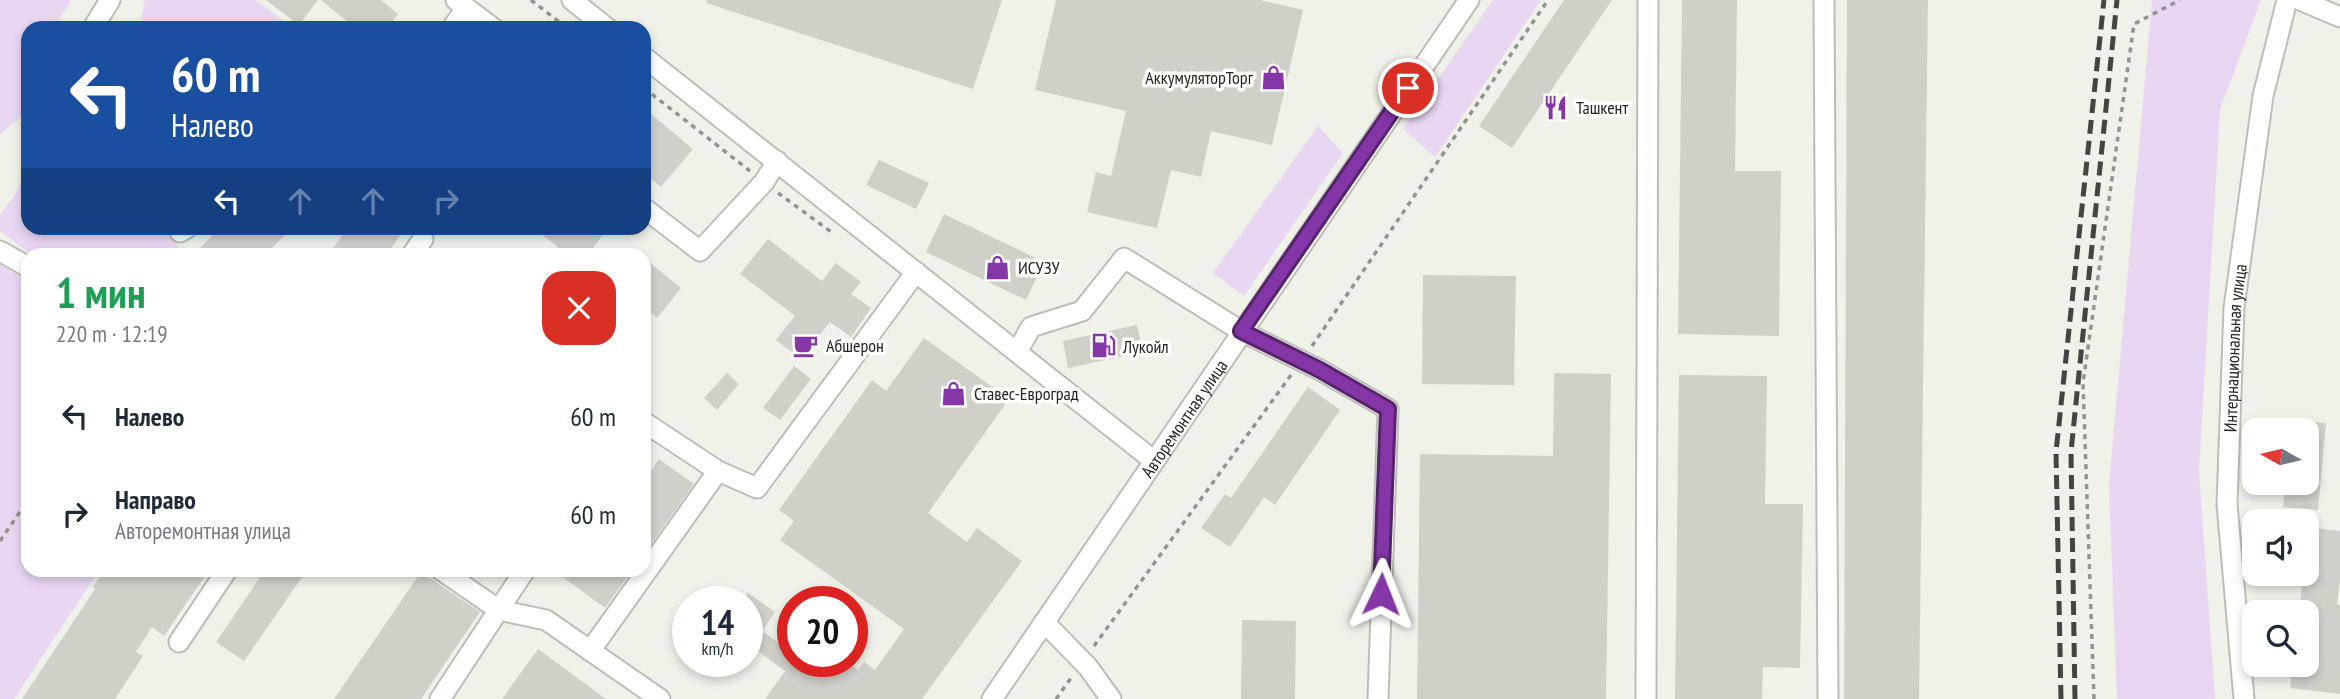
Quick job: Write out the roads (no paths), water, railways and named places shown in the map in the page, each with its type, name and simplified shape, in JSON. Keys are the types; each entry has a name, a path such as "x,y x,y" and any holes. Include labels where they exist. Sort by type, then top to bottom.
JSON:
{"street":[{"path":"97,21 110,0"},
{"path":"572,0 598,21"},
{"name":"Авторемонтная улица","path":"992,699 1469,0"},
{"path":"1646,699 1648,0"},
{"path":"1824,0 1828,699"},
{"name":"Интернациональная улица","path":"2244,699 2227,504 2234,308 2263,96 2287,0"},
{"path":"2300,0 2340,17"},
{"path":"455,21 461,4 484,21"},
{"path":"651,62 1153,460"},
{"path":"651,213 700,251 764,182 777,161"},
{"path":"417,248 423,239"},
{"path":"0,251 21,263"},
{"path":"1017,352 1031,327 1082,311 1124,258 1241,331 1320,370 1388,409 1378,699"},
{"path":"651,427 718,471 757,488 916,272"},
{"path":"651,565 718,471"},
{"path":"179,642 222,577"},
{"path":"451,577 499,610 546,620 660,699"},
{"path":"440,699 520,577"},
{"path":"590,651 643,577"},
{"path":"1044,622 1088,667 1111,699"}],"railway":[{"path":"2061,699 2056,452 2104,0"},
{"path":"2075,699 2071,452 2117,0"}],"place":[{"name":"АккумуляторТорг","path":"1273,77"},
{"name":"Ташкент","path":"1556,107"},
{"name":"ИСУЗУ","path":"998,267"},
{"name":"Абшерон","path":"806,345"},
{"name":"Лукойл","path":"1103,346"},
{"name":"Ставес-Евроград","path":"954,393"}]}
